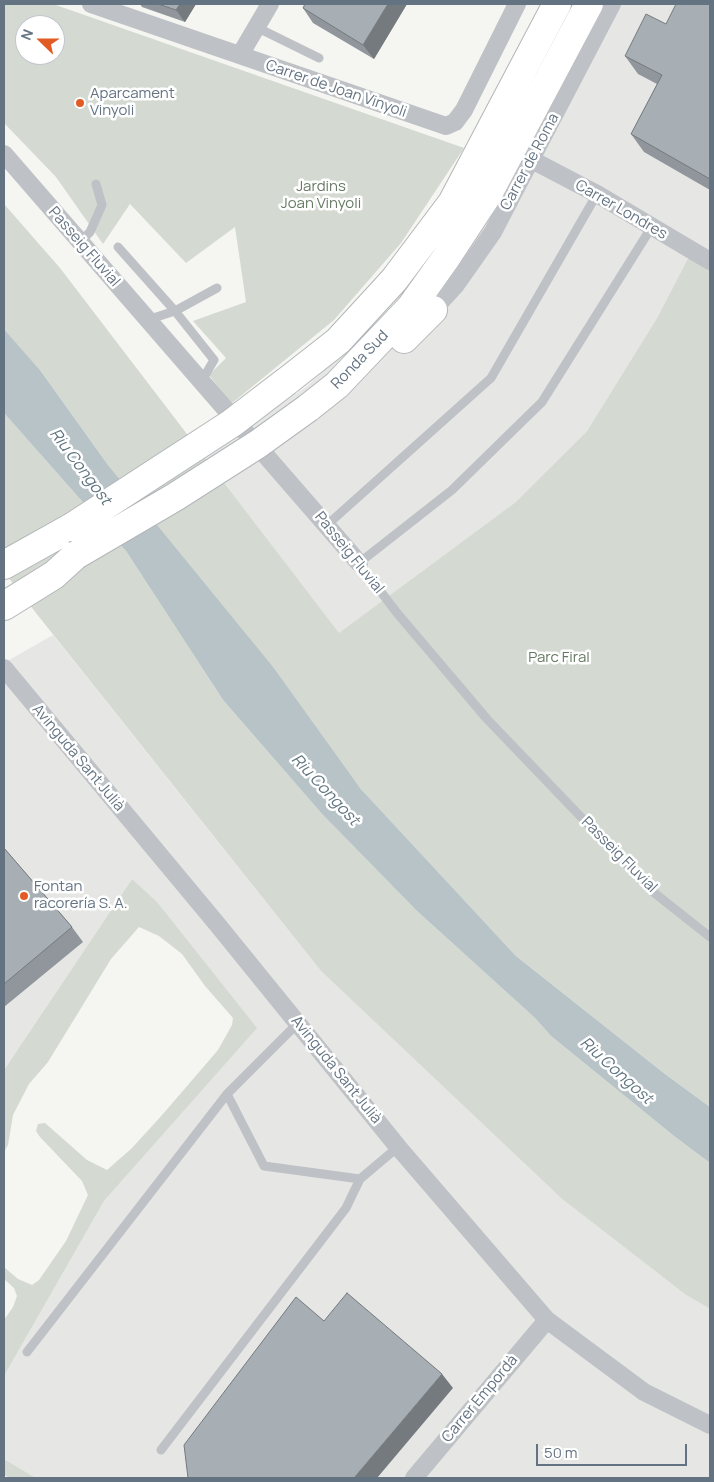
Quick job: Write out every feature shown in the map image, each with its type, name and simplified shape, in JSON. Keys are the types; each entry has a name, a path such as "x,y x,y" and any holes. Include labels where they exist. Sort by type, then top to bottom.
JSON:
{"highway":[{"name":"Ronda Sud","path":"4,565 72,527 232,423 338,341 394,280 452,203 557,4"},
{"name":"Ronda Sud","path":"4,588 47,564 76,555 225,465 308,408 337,385 411,306 446,258 488,194 589,4"},
{"path":"337,385 381,360 433,310"},
{"path":"4,558 72,527"},
{"path":"4,606 54,575 76,555"}],"street":[{"name":"Carrer de Joan Vinyoli","path":"91,4 446,126 455,122 464,110 517,4"},
{"path":"240,55 270,4"},
{"name":"Carrer de Roma","path":"433,310 455,286 493,232 612,4"},
{"name":"Passeig Fluvial","path":"4,154 359,563"},
{"name":"Carrer Londres","path":"532,160 597,194 651,228 710,261"},
{"name":"Avinguda Sant Julià","path":"4,668 398,1147 547,1320 644,1392 710,1425"},
{"name":"Carrer Empordà","path":"414,1478 547,1320"}],"lane":[{"path":"256,28 319,58"},
{"path":"80,243 90,232 102,205 96,184"},
{"path":"327,525 491,378 597,194"},
{"path":"359,563 452,490 542,402 651,228"},
{"path":"118,247 175,311 214,360 202,382"},
{"path":"148,320 175,311 217,288"},
{"name":"Passeig Fluvial","path":"359,563 397,613 487,720 652,891 710,937"},
{"path":"27,1352 227,1094 298,1024"},
{"path":"227,1094 264,1166 360,1179"},
{"path":"161,1450 346,1208 360,1179 398,1147"}],"shaded area":[{"path":"574,4 710,4 710,252 696,243 657,318 587,431 517,502 339,634 204,456 306,387 387,313 457,217 524,101"},
{"path":"53,635 321,971 562,1199 686,1295 710,1309 710,1478 36,1478 4,1459 4,1376 104,1201 256,1028 132,879 4,1070 4,663"}],"green space":[{"name":"Jardins Joan Vinyoli","path":"4,4 53,4 464,148 401,243 334,320 231,404 209,375 226,358 193,321 246,302 235,227 186,263 130,204 103,244 56,177 4,123"},
{"name":"Parc Firal","path":"4,204 60,268 339,633 516,502 587,431 657,318 696,243 710,252 710,1107 665,1074 516,956 360,788 108,465 40,370 4,329"},
{"path":"4,413 126,551 223,700 322,814 417,911 535,1018 551,1036 710,1163 710,1309 686,1295 562,1199 321,971 36,613 4,572"},
{"path":"132,879 157,902 257,1028 104,1201 4,1376 4,1320 13,1307 17,1296 14,1288 4,1279 4,1267 18,1279 32,1285 39,1280 66,1241 88,1195 82,1181 40,1137 36,1131 38,1124 45,1123 87,1160 107,1170 132,1148 163,1114 218,1050 232,1025 233,1018 205,986 182,954 159,936 139,927 111,959 48,1062 29,1084 13,1115 8,1145 4,1152 4,1070"},
{"path":"4,1459 36,1478 10,1478 4,1475"}],"water":[{"name":"Riu Congost","path":"4,329 40,370 108,465 273,667 360,788 516,956 665,1074 710,1107 710,1163 551,1036 535,1018 417,911 322,814 223,700 126,551 4,413"}],"building":[{"path":"158,4 180,4 176,10"},
{"path":"305,4 388,4 363,45 303,8"},
{"path":"676,4 710,4 710,179 631,134 662,75 625,56 646,14 666,24"},
{"name":"Fontan racorería S. A.","path":"4,848 72,927 4,984"},
{"path":"347,1293 442,1374 354,1478 188,1478 184,1445 296,1297 324,1321"}],"place":[{"name":"Aparcament Vinyoli","path":"80,103"},
{"name":"Fontan racorería S. A.","path":"24,896"}]}
